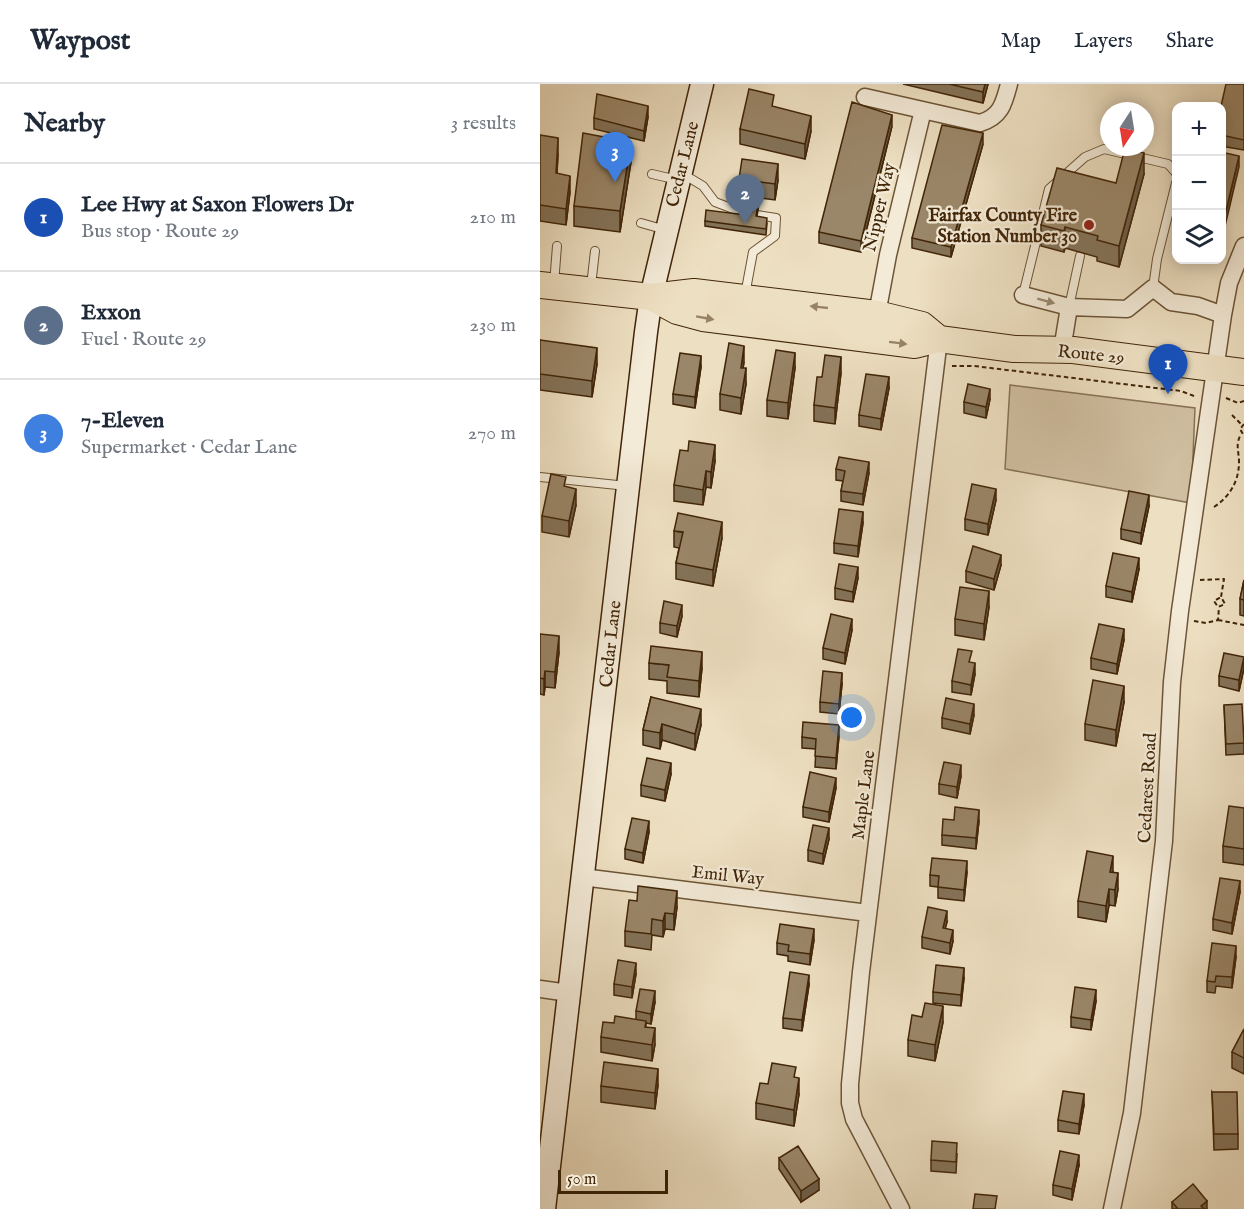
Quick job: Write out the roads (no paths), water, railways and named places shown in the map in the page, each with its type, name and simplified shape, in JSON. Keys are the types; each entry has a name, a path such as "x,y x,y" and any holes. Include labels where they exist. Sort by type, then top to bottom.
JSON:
{"main road":[{"name":"Cedar Lane","path":"544,1209 651,297 702,84"},
{"name":"Route 29","path":"547,286 651,297 694,292 877,314 922,325 939,339"},
{"name":"Route 29","path":"651,297 677,311 703,318 915,345 939,339 1014,349 1062,350 1244,372"}],"street":[{"path":"865,97 980,123 992,120 1003,107 1009,84"},
{"name":"Nipper Way","path":"877,314 888,255 922,110"},
{"name":"Cedarest Road","path":"1112,1209 1132,1113 1164,841 1176,646 1223,315 1229,283 1243,255"},
{"path":"1023,295 1069,307 1127,309 1153,288 1171,302 1198,306 1223,315"},
{"path":"1062,350 1069,307"},
{"name":"Maple Lane","path":"901,1209 854,1119 850,1103 853,1048 868,913 934,364 939,339"},
{"name":"Emil Way","path":"582,877 868,913"},
{"path":"540,989 569,993"}],"lane":[{"path":"1023,295 1049,189 1084,157 1104,149 1168,164 1172,168"},
{"path":"652,174 679,176 703,186 715,202 747,214"},
{"path":"1153,288 1157,259 1172,199"},
{"path":"744,298 753,252 775,236 776,218 757,215"},
{"path":"641,223 667,230"},
{"path":"547,286 558,246"},
{"path":"590,291 595,251"},
{"path":"1069,307 1080,256"},
{"path":"540,477 628,486"}],"place":[{"name":"7-Eleven","path":"615,182"},
{"name":"Exxon","path":"745,224"},
{"name":"Fairfax County Fire Station Number 30","path":"1089,225"},
{"name":"Lee Hwy at Saxon Flowers Dr","path":"1168,394"}]}
